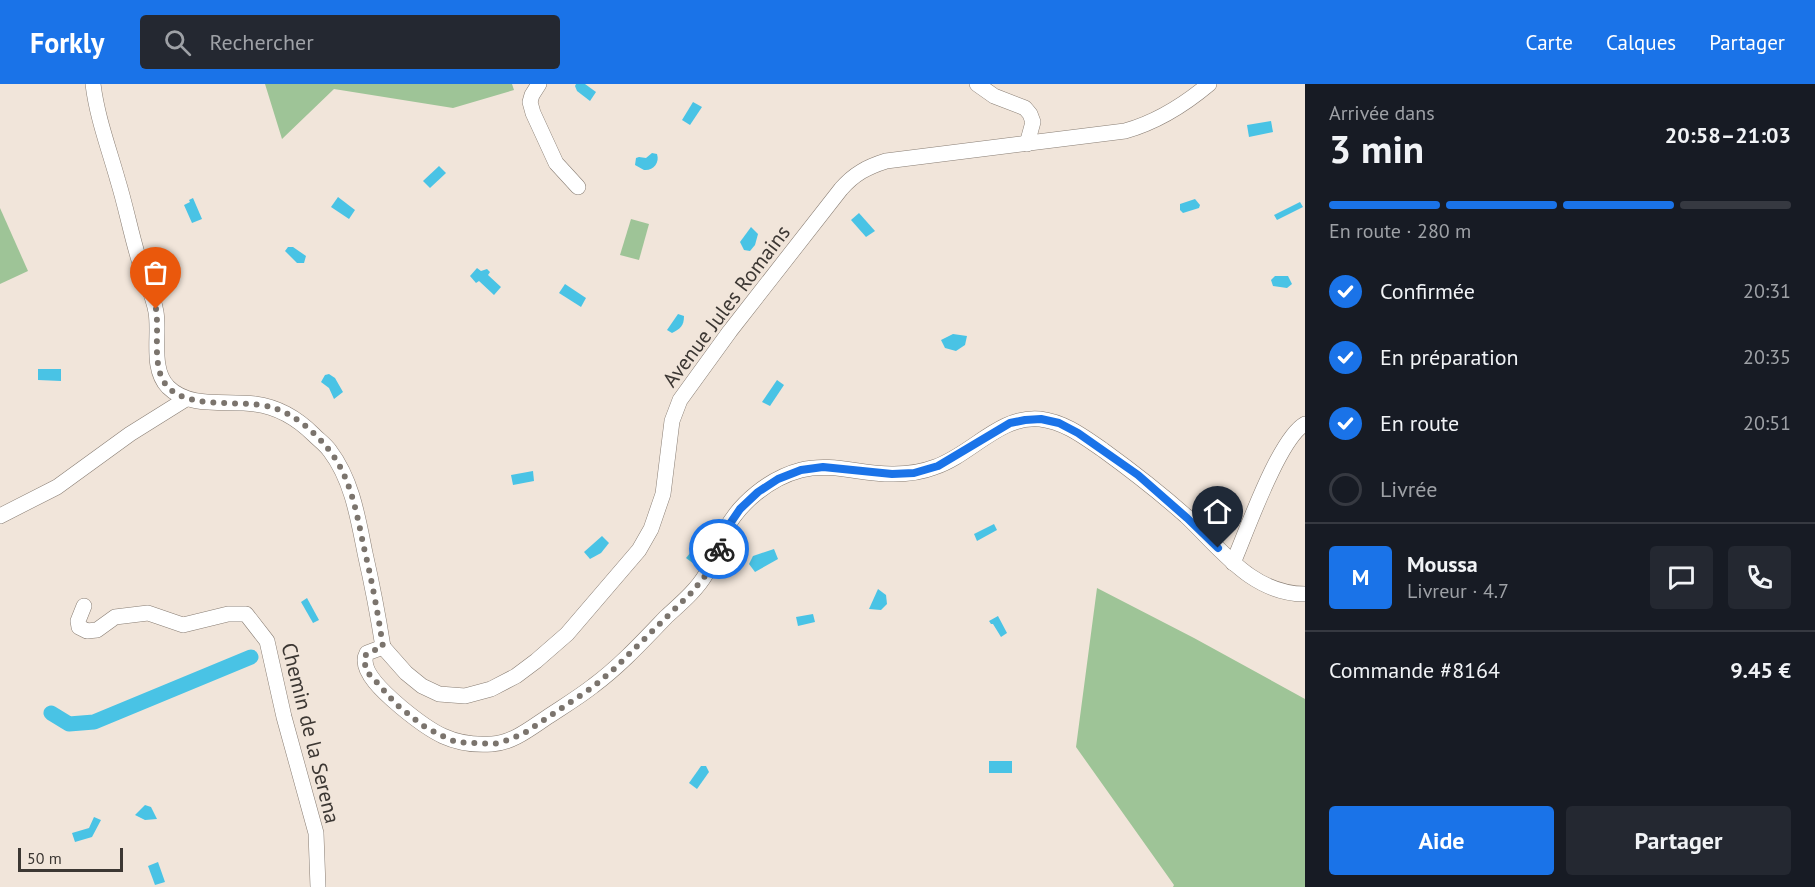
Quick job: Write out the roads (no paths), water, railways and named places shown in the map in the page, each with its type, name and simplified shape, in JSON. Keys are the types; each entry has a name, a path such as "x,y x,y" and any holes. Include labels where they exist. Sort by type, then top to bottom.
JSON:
{"street":[{"path":"93,84 108,149 142,271 156,309 158,361 160,374 166,385 186,399 254,404 288,413 304,424 329,450 349,485 376,600 383,647 367,653 364,658 366,671 396,704 422,725 456,742 494,744 523,734 593,687 691,593 706,575 725,531 740,509 758,492 778,479 801,470 823,467 892,474 914,473 938,466 1010,423 1025,420 1041,419 1059,423 1078,433 1138,475 1248,575 1268,587 1291,594 1305,594"},
{"path":"538,84 530,102 533,113 556,163 578,187"},
{"path":"977,84 994,96 1025,108 1030,114 1033,122 1032,130 1026,144"},
{"name":"Avenue Jules Romains","path":"383,647 406,673 422,686 439,694 465,696 491,689 516,676 567,634 639,550 651,529 663,494 672,421 680,400 737,322 853,176 869,166 886,161 1102,135 1140,127 1164,115 1209,84"},
{"path":"0,516 57,487 130,434 186,399"},
{"path":"1233,563 1272,470 1288,441 1305,424"},
{"name":"Chemin de la Serena","path":"84,606 78,621 79,627 87,632 97,630 115,617 130,614 148,613 183,625 228,614 246,614 267,641 284,717 316,833 318,887"}],"water":[{"path":"576,84 585,84 596,92 590,101 577,91"},
{"path":"693,102 702,107 690,125 682,120"},
{"path":"1271,121 1273,132 1249,137 1247,125"},
{"path":"652,153 657,154 658,157 653,168 644,170 635,165 636,158 646,158"},
{"path":"439,166 446,173 430,188 423,181"},
{"path":"338,197 355,210 349,219 331,207"},
{"path":"193,198 202,219 192,223 184,205"},
{"path":"1195,199 1200,205 1199,208 1183,213 1180,210 1180,204"},
{"path":"1300,202 1303,207 1277,220 1274,215"},
{"path":"859,213 875,231 866,237 851,220"},
{"path":"751,227 758,234 755,245 750,251 744,250 740,242"},
{"path":"288,247 293,247 306,256 304,263 297,263 285,251"},
{"path":"477,268 481,271 487,269 490,272 488,275 501,287 494,295 470,276"},
{"path":"1275,276 1288,276 1292,284 1287,288 1273,286 1271,280"},
{"path":"565,284 586,298 581,307 559,293"},
{"path":"678,314 684,316 683,322 672,333 667,330"},
{"path":"953,334 967,336 965,345 956,351 945,348 941,340"},
{"path":"38,369 61,369 61,381 38,380"},
{"path":"329,374 335,378 343,392 334,399 329,388 321,382 325,375"},
{"path":"777,380 784,385 770,406 762,402"},
{"path":"533,471 534,481 513,485 511,475"},
{"path":"994,524 997,530 977,541 974,534"},
{"path":"602,536 609,543 601,553 590,559 584,552"},
{"path":"701,540 706,544 694,564 686,558"},
{"path":"774,549 778,559 755,572 749,564 753,556"},
{"path":"878,589 886,595 887,604 881,610 869,609"},
{"path":"307,598 319,620 313,623 301,602"},
{"path":"813,614 815,622 798,626 796,617"},
{"path":"998,616 1007,633 1001,637 989,621"},
{"path":"989,761 1012,761 1012,773 989,773"},
{"path":"701,766 706,766 709,772 697,789 689,783"},
{"path":"145,805 151,807 157,819 145,820 135,815"},
{"path":"94,817 101,820 92,837 75,842 72,833 89,828"},
{"path":"158,862 165,882 155,885 148,866"}],"waterway":[{"path":"51,713 69,724 94,722 251,657"}]}
